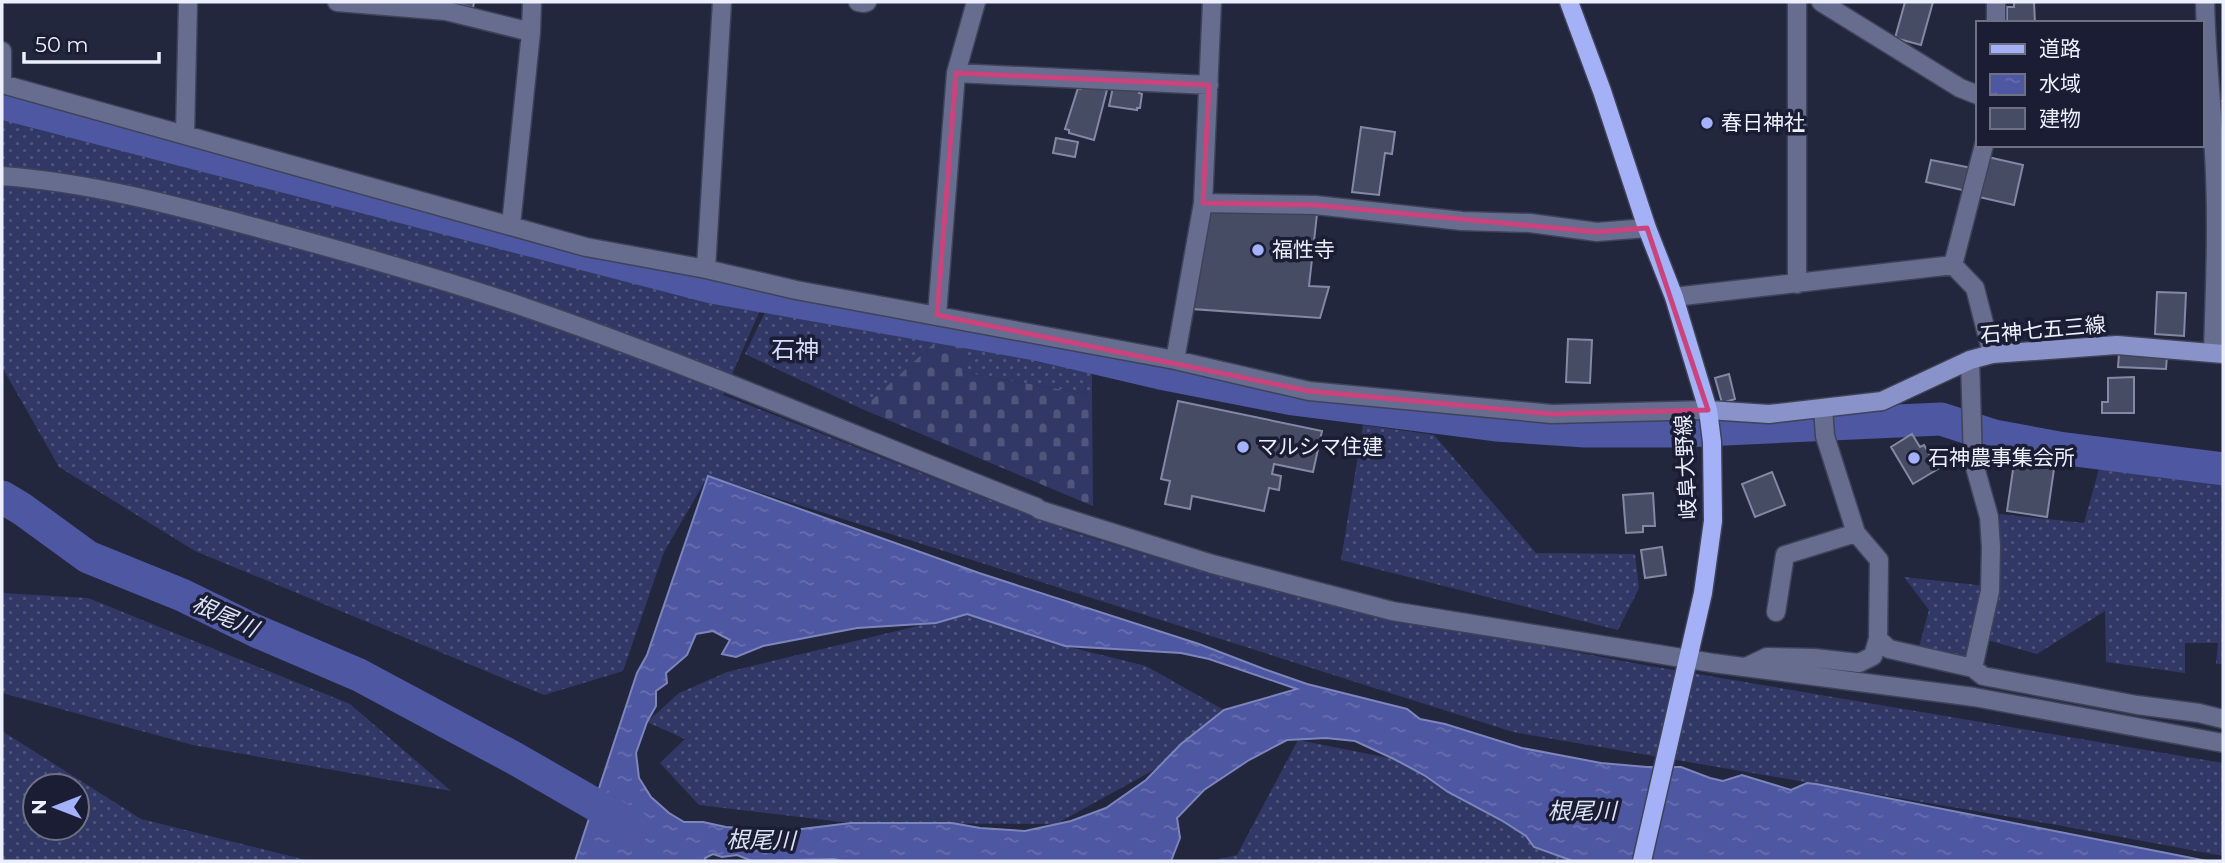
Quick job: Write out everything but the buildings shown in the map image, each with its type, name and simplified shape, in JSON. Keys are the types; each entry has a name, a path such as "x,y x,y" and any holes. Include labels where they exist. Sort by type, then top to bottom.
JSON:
{"main road":[{"name":"岐阜大野線","path":"1569,2 1602,91 1647,228 1674,297 1708,414 1712,442 1713,521 1703,593 1642,861"},
{"name":"石神七五三線","path":"1708,414 1823,412 1882,401 1970,360 1992,354 2117,345 2218,353"}],"street":[{"path":"185,134 188,2"},
{"path":"337,2 446,11 531,32"},
{"path":"512,225 532,2"},
{"path":"706,269 722,2"},
{"path":"858,2 867,2"},
{"path":"937,315 956,73 976,2"},
{"path":"1175,360 1203,203 1212,2"},
{"path":"1797,2 1797,284"},
{"path":"1821,2 1960,88 1976,94"},
{"path":"1996,2 1996,21"},
{"path":"2205,2 2204,50 2219,156 2215,288 2218,353"},
{"path":"2204,50 2223,41"},
{"path":"2,51 2,84 586,247 706,269 796,290 1175,360 1309,391 1552,414 1708,414"},
{"path":"956,73 1209,85"},
{"path":"1953,265 1983,147"},
{"path":"2,176 95,187 156,201 332,248 520,306 660,357 1040,510 1212,564 1392,611 1746,667 1974,697 2223,743"},
{"path":"1203,203 1315,205 1462,221 1530,223 1597,232 1647,228"},
{"path":"1674,297 1953,265"},
{"path":"1953,265 1975,288 1992,354"},
{"path":"1970,360 1973,460 1989,517 1991,547 1990,591 1973,668"},
{"path":"1746,667 1767,657 1860,663 1873,656 1878,639 1879,560 1856,533 1825,436 1823,412"},
{"path":"1776,612 1785,555 1856,533"},
{"path":"1878,639 1889,649 1973,668 1983,676 2223,719"}],"highlighted area":[{"path":"956,73 1209,85 1203,203 1315,205 1597,232 1647,228 1708,410 1552,414 1309,391 937,315"}],"green space":[{"path":"2,110 182,151 472,235 761,308 723,395 1069,531 1214,575 1415,622 1650,666 2223,763 2223,856 1513,732 708,476 664,552 623,671 544,695 195,551 59,467 2,367"},
{"path":"771,300 1092,361 1092,395 962,372 942,336 862,409 745,354"},
{"path":"942,336 968,341 962,372 1092,395 1093,506 862,409"},
{"path":"1363,425 1434,435 1536,553 1635,554 1639,588 1618,630 1341,560"},
{"path":"2099,469 2223,482 2223,664 2216,664 2218,643 2185,643 2185,673 2106,662 2105,611 2037,654 1973,636 1964,659 1919,647 1929,610 1904,577 1995,587 2000,514 2084,523"},
{"path":"2,593 88,598 350,704 451,791 193,745 2,693"},
{"path":"967,614 1065,646 1146,666 1224,710 1159,767 1056,824 851,823 699,805 660,763 685,739 647,722 679,693 727,672"},
{"path":"2,731 67,772 21,772 21,842 91,842 91,787 141,819 310,861 2,861"},
{"path":"1298,740 1394,759 1616,861 1211,861 1237,855"}],"water":[{"path":"708,476 979,573 1199,644 1307,684 1407,709 1420,719 1522,748 1601,763 1681,767 1723,781 1742,775 1791,790 1807,783 1816,784 2207,861 1573,861 1534,847 1526,836 1501,820 1394,759 1355,741 1326,738 1287,740 1249,760 1204,790 1177,818 1180,838 1171,861 752,861 737,855 722,857 713,854 705,858 706,861 575,861 637,673 647,655","holes":["967,614 1065,646 1181,653 1209,659 1297,689 1224,710 1181,744 1146,780 1106,808 1071,821 1025,831 952,823 851,823 785,831 684,822 651,797 639,778 636,753 656,706 656,691 667,683 666,673 687,655 696,634 713,631 730,640 722,654 736,657 763,646 857,628 936,623"]}],"waterway":[{"path":"2,103 712,287 1036,344 1160,373 1293,399 1496,425 1585,431 1682,431 1941,419 1994,436 2059,448 2223,469"},
{"name":"根尾川","path":"2,497 88,557 182,595 256,631 359,675 514,758 634,827"}],"place":[{"name":"春日神社","path":"1707,123"},
{"name":"福性寺","path":"1258,250"},
{"name":"マルシマ住建","path":"1243,447"},
{"name":"石神農事集会所","path":"1914,458"}],"district":[{"name":"石神","path":"795,350"}]}
